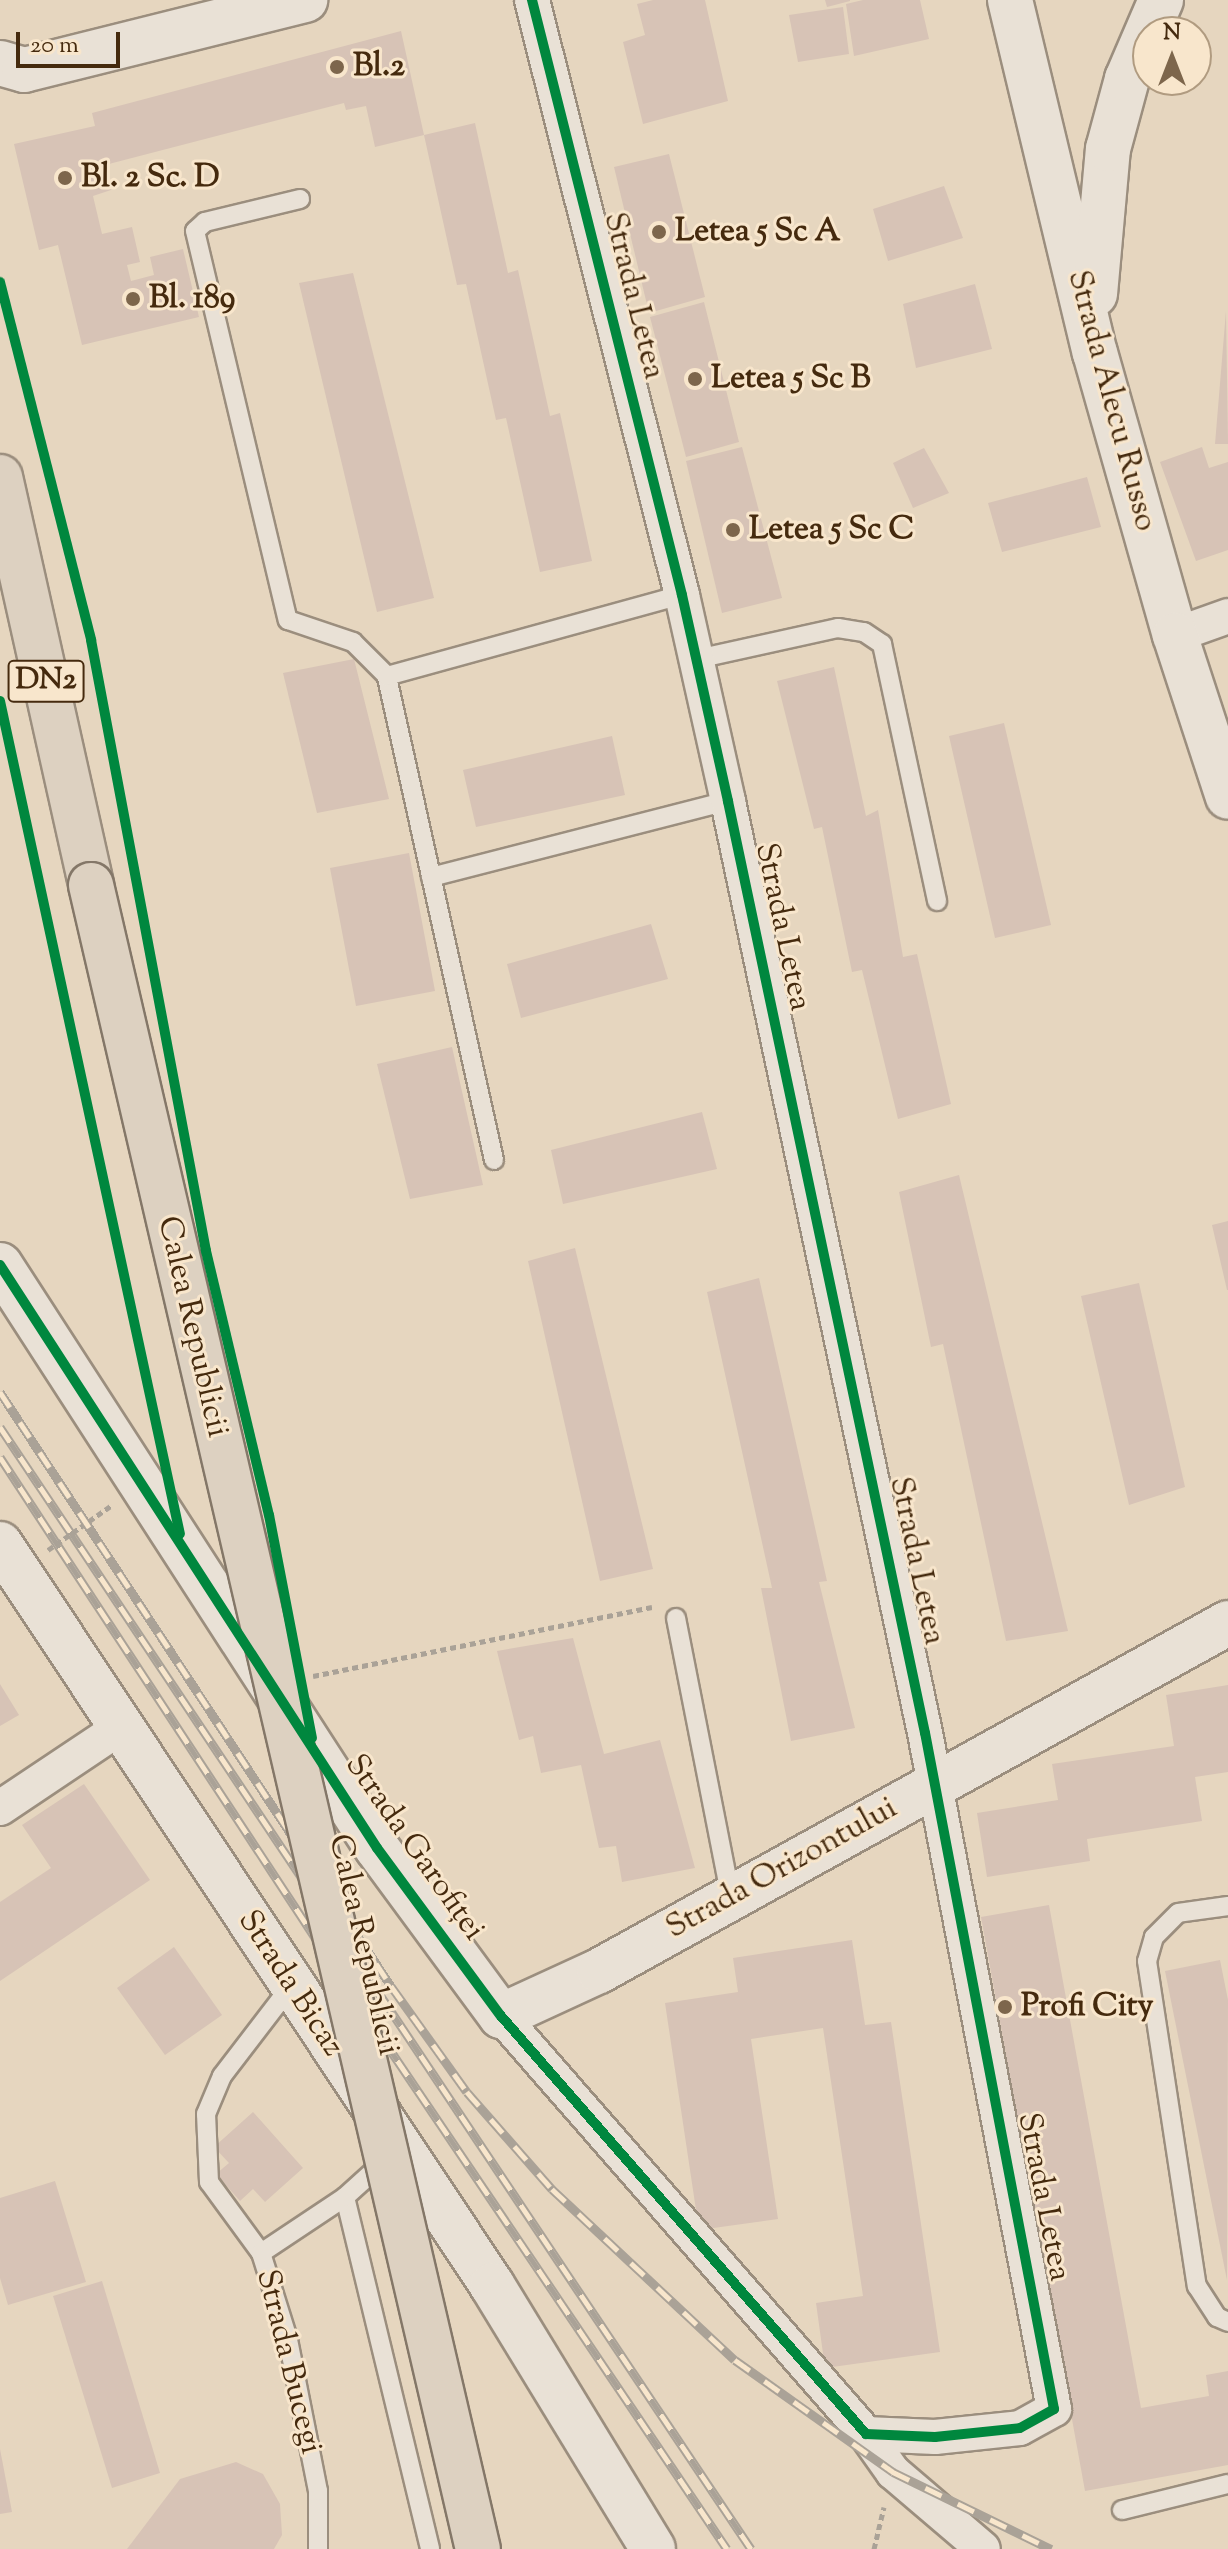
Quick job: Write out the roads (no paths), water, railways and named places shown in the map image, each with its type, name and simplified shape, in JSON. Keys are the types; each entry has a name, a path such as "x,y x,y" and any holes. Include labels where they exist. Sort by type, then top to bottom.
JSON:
{"main road":[{"name":"Calea Republicii","path":"0,477 91,885 478,2549"}],"street":[{"path":"8,77 228,9 305,0"},
{"name":"Strada Letea","path":"532,0 682,595 728,801 935,1783 1054,2409 1020,2428 935,2437 866,2434"},
{"name":"Strada Alecu Russo","path":"1010,0 1095,353 1175,635 1228,797"},
{"path":"1095,353 1096,256 1108,149 1127,79 1161,0"},
{"path":"1175,635 1228,616"},
{"name":"Strada Garofiței","path":"0,1265 377,1848 501,2016"},
{"name":"Strada Bicaz","path":"8,1557 492,2285 653,2549"},
{"name":"Strada Orizontului","path":"501,2016 599,1971 1228,1623"},
{"path":"0,1808 121,1727"},
{"path":"501,2016 866,2434 893,2472 983,2549"}],"lane":[{"path":"300,199 205,222 195,231 288,620 353,642 387,676 494,1160"},
{"path":"387,676 682,595"},
{"path":"697,659 838,628 864,632 882,644 937,901"},
{"path":"431,877 728,801"},
{"path":"676,1618 731,1898"},
{"path":"1228,1906 1178,1913 1154,1937 1147,1961 1197,2286 1217,2317 1228,2322"},
{"path":"261,2253 209,2182 206,2114 222,2076 291,1986"},
{"name":"Strada Bucegi","path":"318,2549 316,2477 288,2339 261,2253 345,2197 399,2148"},
{"path":"345,2197 430,2549"},
{"path":"1122,2510 1228,2484"}],"railway":[{"path":"0,1392 391,1986 467,2092 552,2189 735,2360 893,2472 1051,2549"},
{"path":"0,1427 751,2549"},
{"path":"0,1457 337,1971 727,2549"}],"place":[{"name":"Bl.2","path":"337,67"},
{"name":"Bl. 2 Sc. D","path":"65,178"},
{"name":"Letea 5 Sc A","path":"659,232"},
{"name":"Bl. 189","path":"133,299"},
{"name":"Letea 5 Sc B","path":"695,379"},
{"name":"Letea 5 Sc C","path":"733,530"},
{"name":"Profi City","path":"1005,2007"}]}
